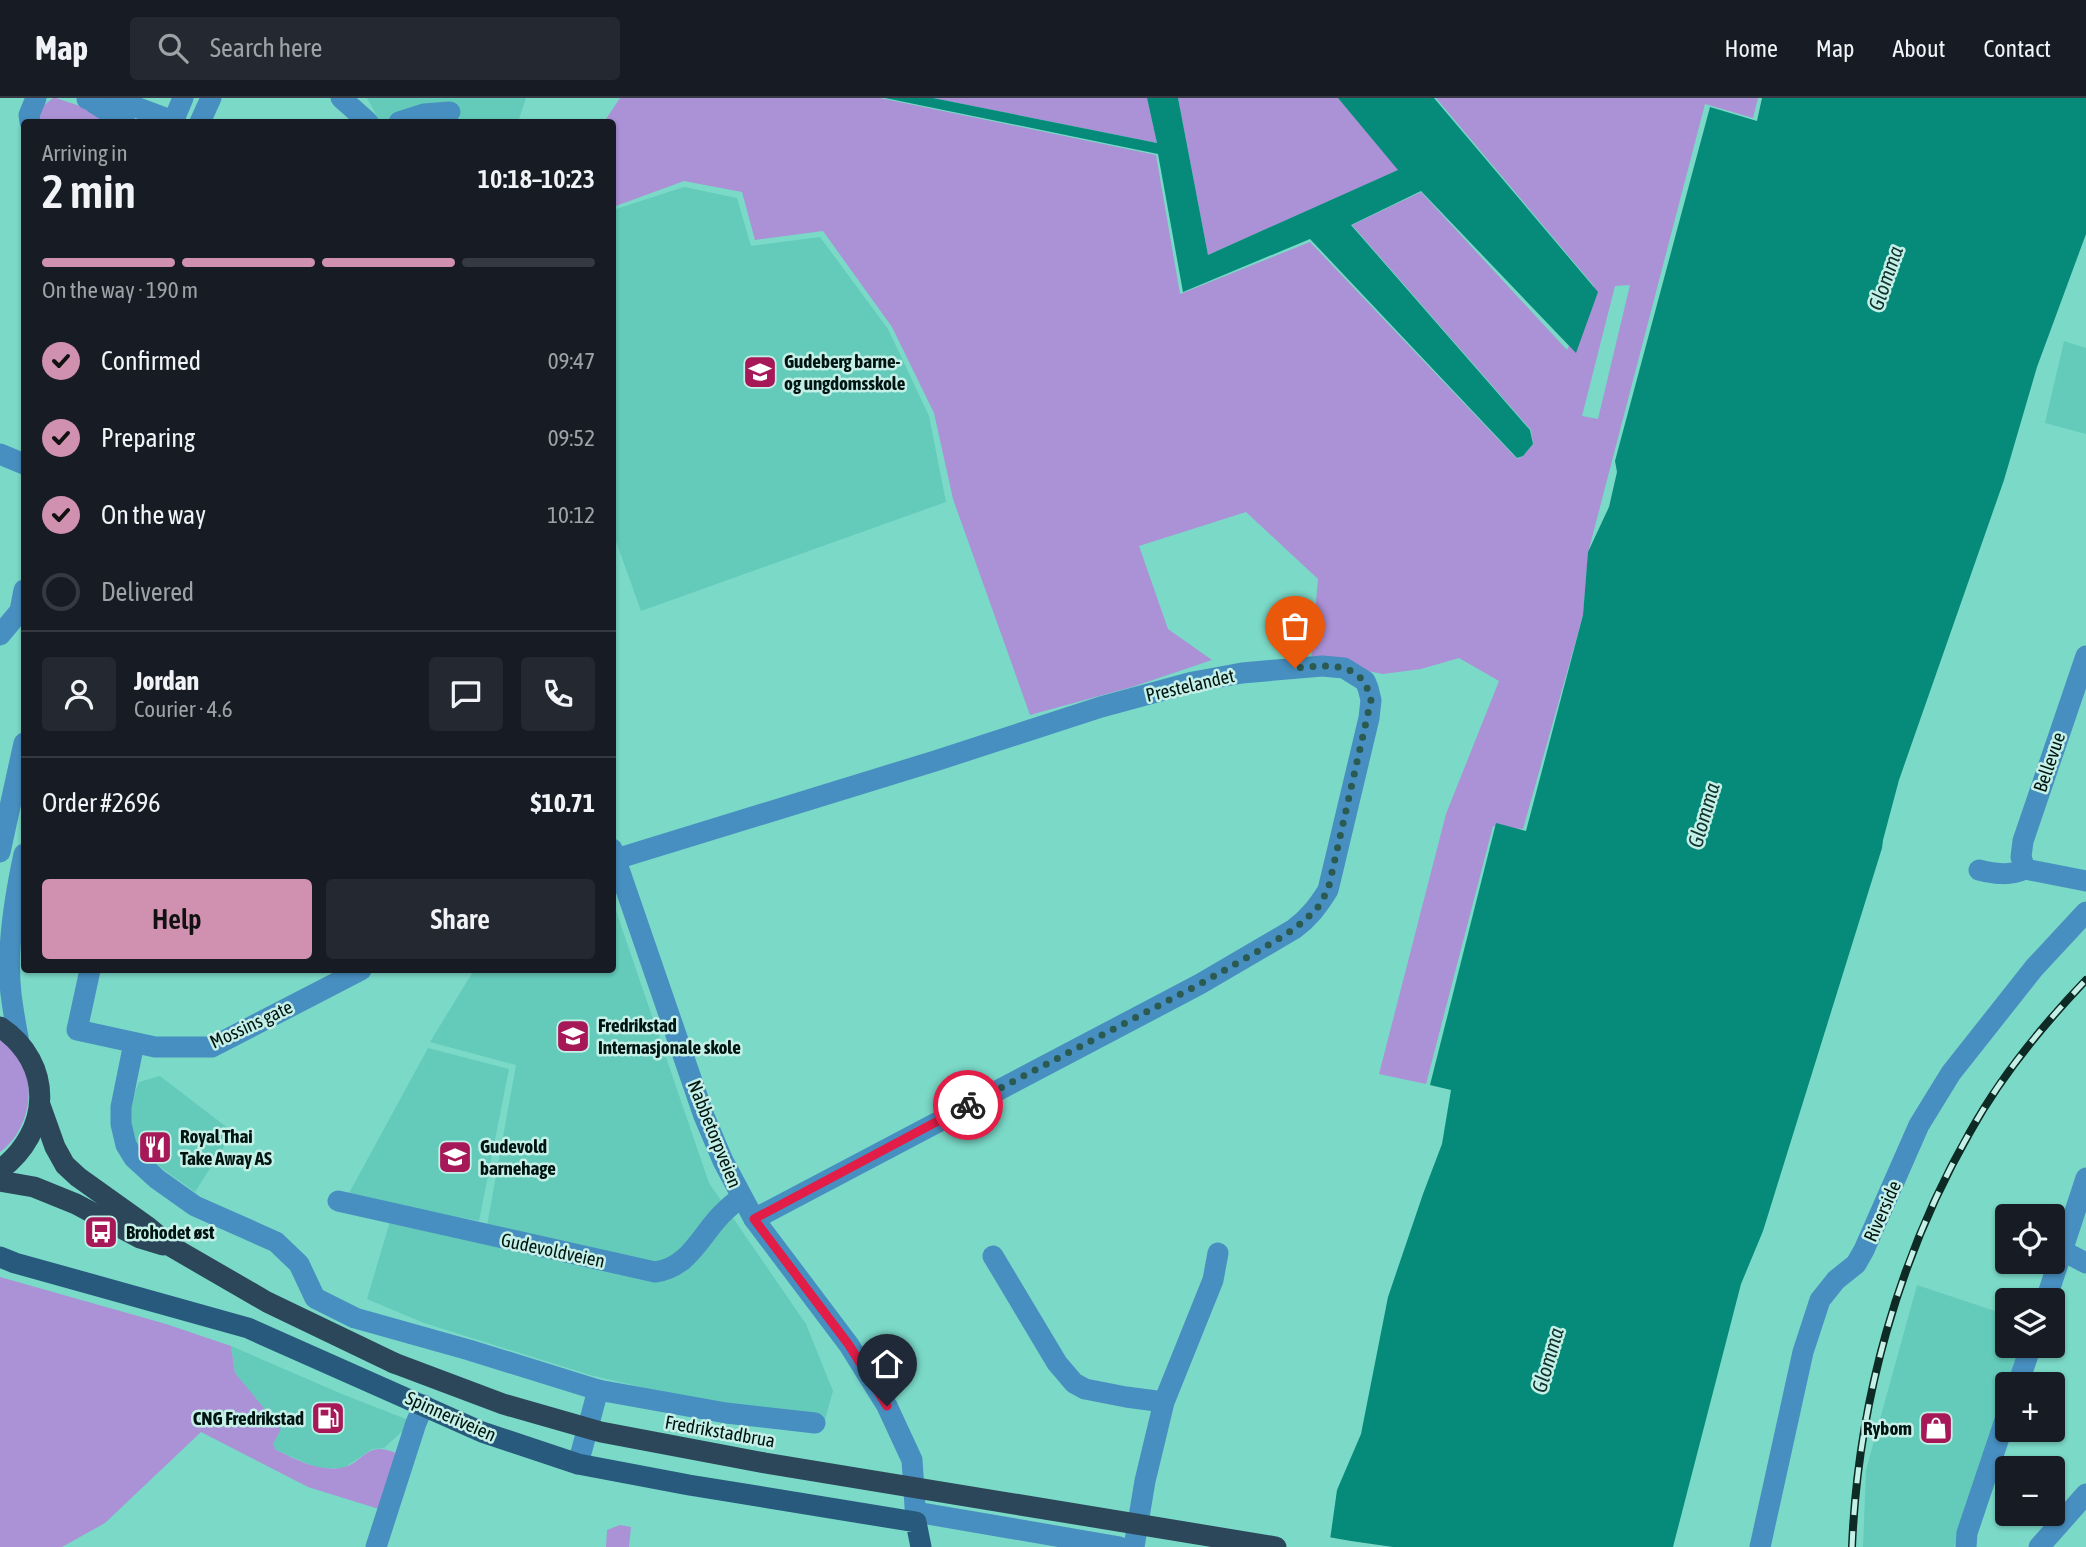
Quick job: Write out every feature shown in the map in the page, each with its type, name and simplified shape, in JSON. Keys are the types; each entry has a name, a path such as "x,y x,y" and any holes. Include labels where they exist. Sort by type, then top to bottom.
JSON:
{"highway":[{"path":"0,1027 26,1052 36,1072 40,1093 37,1121 27,1143 12,1161 0,1170"},
{"path":"40,1105 55,1147 65,1165 181,1252"},
{"path":"0,1181 34,1187 76,1204 140,1238 181,1252"},
{"name":"Fredrikstadbrua","path":"181,1252 267,1302 394,1363 503,1404 601,1432 751,1460 1276,1547"}],"main road":[{"name":"Spinneriveien","path":"0,1257 248,1328 482,1432 578,1464 689,1485 916,1517"},
{"name":"Nabbetorpveien","path":"916,1517 921,1547"}],"street":[{"path":"30,119 36,98"},
{"path":"86,98 133,106 166,119"},
{"path":"86,98 120,119"},
{"path":"175,119 183,98"},
{"path":"201,119 211,98"},
{"path":"341,98 365,119"},
{"path":"408,119 424,114 450,113"},
{"path":"0,454 21,463"},
{"path":"0,635 20,611 21,606"},
{"name":"Bellevue","path":"2025,869 2021,857 2023,841 2086,656"},
{"name":"Prestelandet","path":"616,853 935,761 1101,707 1193,682 1242,673 1322,666 1344,668 1365,681 1368,688 1371,700 1369,718 1328,890 1318,907 1306,919 1294,929 1200,984 754,1219"},
{"path":"0,852 21,757"},
{"name":"Nabbetorpveien","path":"616,860 704,1115 723,1161 754,1219 849,1345 887,1406 912,1461 916,1517"},
{"path":"19,1043 11,993 9,958 21,869"},
{"path":"1979,870 1997,874 2017,873 2025,869 2086,881"},
{"name":"Riverside","path":"1760,1547 1803,1352 1820,1300 1836,1280 1856,1264 1919,1125 1951,1073 2030,972 2086,912"},
{"name":"Mossins gate","path":"89,973 77,1030 155,1047 212,1047 355,973"},
{"path":"134,1043 121,1107 125,1144 134,1158 157,1179 195,1206 276,1242 299,1264 315,1298 355,1318 598,1390 726,1413 815,1423"},
{"path":"2065,1245 2086,1178"},
{"name":"Gudevoldveien","path":"338,1201 655,1272 670,1269 682,1261 721,1215 741,1197"},
{"path":"2065,1252 2086,1263"},
{"path":"1134,1547 1145,1481 1164,1402 1213,1280 1218,1253"},
{"path":"993,1256 1057,1363 1074,1383 1085,1389 1164,1402"},
{"path":"578,1464 598,1390"},
{"path":"376,1547 424,1405"},
{"path":"1966,1547 1967,1533 1998,1442"},
{"path":"2039,1547 2086,1494"},
{"path":"916,1517 1120,1547"}],"shaded area":[{"path":"56,98 119,119 39,119 43,106"},
{"path":"367,98 526,98 519,119 378,119"},
{"path":"620,98 880,98 1156,155 1180,294 1310,242 1517,459 1533,444 1531,430 1352,225 1421,192 1567,350 1594,286 1436,98 1758,98 1753,118 1705,104 1588,553 1583,615 1523,829 1493,826 1426,1084 1379,1074 1446,814 1499,681 1459,658 1421,669 1383,674 1311,660 1318,579 1246,512 1139,546 1168,629 1212,660 1132,687 1030,715 953,499 934,413 892,327 823,231 755,240 742,192 684,181 616,206 616,119 606,119","holes":["1630,285 1598,419 1582,416 1615,286"]},
{"path":"933,98 1147,98 1157,143"},
{"path":"1178,98 1338,98 1399,170 1208,255"},
{"name":"Gudeberg barne- og ungdomsskole","path":"684,187 737,198 751,246 820,237 888,329 929,416 946,502 641,611 616,541 616,209"},
{"path":"2064,341 2086,348 2086,434 2045,423"},
{"path":"616,911 709,1183 806,1324 833,1391 822,1430 590,1375 424,1323 367,1299 391,1218 484,1242 516,1065 430,1042 472,973 616,973"},
{"path":"0,1037 19,1057 25,1069 29,1095 23,1121 17,1133 0,1152"},
{"path":"428,1048 509,1069 479,1221 348,1195"},
{"path":"160,1076 233,1132 195,1192 135,1149 129,1107 139,1082"},
{"path":"0,1277 166,1324 231,1346 235,1373 281,1429 273,1444 276,1450 323,1468 348,1466 377,1449 396,1453 379,1509 308,1487 201,1432 105,1523 62,1547 0,1547"},
{"name":"Rybom","path":"1917,1285 1995,1311 1995,1358 2016,1358 2011,1372 1995,1372 1995,1422 1954,1547 1863,1547 1866,1470"},
{"path":"231,1346 416,1423 410,1424 384,1448 372,1449 344,1468 318,1468 276,1450 249,1392 235,1373"},
{"path":"620,1525 631,1527 629,1547 606,1547 607,1530"}],"water":[{"path":"885,98 933,98 1157,143 1147,98 1178,98 1208,255 1398,170 1338,98 1434,98 1598,292 1576,353 1421,191 1351,225 1530,430 1533,444 1523,456 1517,458 1310,239 1183,292 1158,154"},
{"name":"Glomma","path":"1762,98 2086,98 2086,234 2037,367 2004,480 1899,780 1882,848 1763,1231 1741,1284 1673,1547 1329,1547 1337,1490 1361,1434 1388,1297 1442,1144 1451,1090 1430,1085 1496,823 1526,831 1583,615 1588,552 1609,507 1617,472 1615,461 1710,107 1757,121"}],"pier":[{"path":"1328,1537 1351,1541 1393,1547 1326,1547"}],"railway":[{"path":"1852,1547 1856,1493 1873,1385 1886,1332 1922,1230 1970,1132 1995,1091 2038,1034 2086,980"}],"way so far":[{"path":"968,1105 1200,984 1294,929 1318,907 1328,890 1371,700 1365,681 1344,668 1295,668"}],"place":[{"name":"Gudeberg barne- og ungdomsskole","path":"760,372"},
{"name":"Fredrikstad Internasjonale skole","path":"573,1036"},
{"name":"Royal Thai Take Away AS","path":"155,1147"},
{"name":"Gudevold barnehage","path":"455,1157"},
{"name":"Brohodet øst","path":"101,1232"},
{"name":"CNG Fredrikstad","path":"328,1418"},
{"name":"Rybom","path":"1936,1428"}],"route":[{"path":"887,1406 849,1345 754,1219 968,1105"}]}
